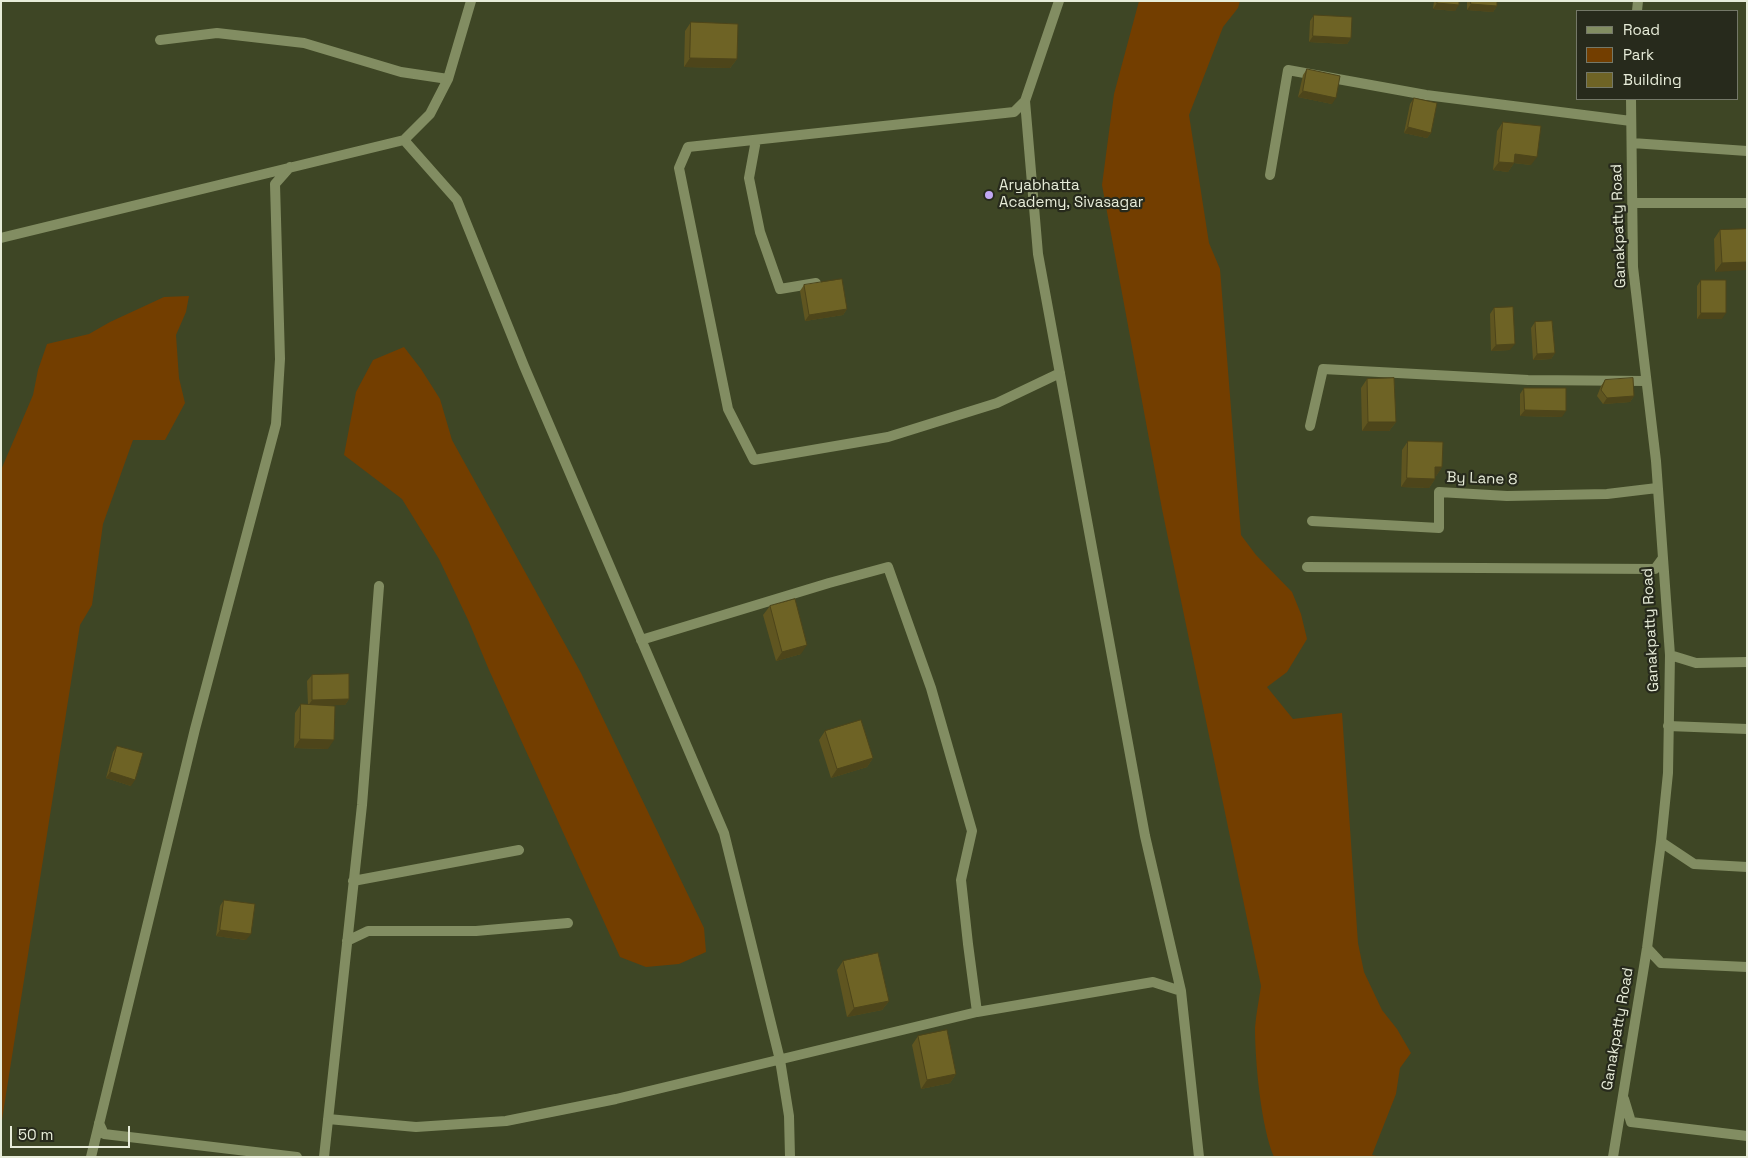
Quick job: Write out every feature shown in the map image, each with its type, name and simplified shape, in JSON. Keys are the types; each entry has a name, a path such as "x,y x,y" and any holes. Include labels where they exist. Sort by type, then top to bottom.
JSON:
{"street":[{"path":"1,238 404,140 430,114 448,79 471,1"},
{"path":"1059,1 1025,101 1038,254 1145,836 1181,991 1199,1157"},
{"path":"160,40 217,33 304,43 401,72 448,79"},
{"path":"1270,175 1288,70 1426,95 1631,120"},
{"name":"Ganakpatty Road","path":"1613,1157 1647,948 1668,773 1670,655 1658,488 1634,267 1631,100"},
{"path":"1025,101 1014,112 688,147 679,168 728,409 754,460 888,437 997,403 1060,373"},
{"path":"404,140 457,200 524,366 724,833 780,1060 789,1116 790,1157"},
{"path":"756,140 749,178 760,232 780,289 831,281"},
{"path":"1632,143 1747,151"},
{"path":"90,1157 193,738 276,424 280,359 275,184 290,167"},
{"path":"1633,203 1747,203"},
{"path":"1310,426 1323,369 1528,380 1646,381"},
{"name":"By Lane 8","path":"1312,521 1439,528 1439,492 1507,496 1607,494 1658,488"},
{"path":"1307,568 1654,569 1663,558"},
{"path":"641,640 888,567 931,688 972,831 961,880 977,1012"},
{"path":"324,1157 362,805 379,586"},
{"path":"1670,655 1696,663 1747,662"},
{"path":"1668,726 1747,729"},
{"path":"1661,842 1694,864 1747,867"},
{"path":"354,881 519,850"},
{"path":"347,940 368,931 476,931 568,923"},
{"path":"1647,948 1661,963 1747,967"},
{"path":"328,1119 416,1127 506,1121 616,1099 977,1012 1153,982 1181,991"},
{"path":"1622,1095 1631,1122 1747,1136"},
{"path":"99,1123 104,1134 297,1157"}],"green space":[{"path":"1139,1 1240,1 1238,8 1223,27 1189,115 1209,243 1220,269 1241,535 1256,555 1292,592 1301,614 1307,639 1287,672 1267,687 1293,719 1342,713 1358,943 1364,972 1382,1010 1397,1029 1411,1053 1400,1068 1396,1094 1372,1155 1381,1157 1274,1157 1262,1112 1255,1042 1255,1023 1261,986 1162,509 1102,185 1114,94"},
{"path":"189,296 186,312 176,335 179,378 185,403 165,440 133,440 103,524 92,605 80,625 1,1126 1,470 33,395 38,370 47,344 89,334 164,297"},
{"path":"404,347 440,399 452,440 581,673 704,928 706,952 679,964 646,967 620,957 439,559 402,499 344,455 356,392 373,360"}],"building":[{"path":"1438,1 1459,1 1459,5 1437,3"},
{"path":"1471,1 1497,1 1497,6 1471,4"},
{"path":"1314,15 1352,17 1351,38 1313,36"},
{"path":"691,22 738,24 737,59 690,58"},
{"path":"1307,69 1340,76 1336,98 1303,91"},
{"path":"1414,98 1437,103 1431,133 1408,127"},
{"path":"1503,122 1541,126 1537,157 1515,154 1514,163 1499,162"},
{"path":"1747,229 1747,262 1722,263 1720,230"},
{"path":"842,279 847,309 809,315 804,285"},
{"path":"1701,280 1726,280 1726,313 1701,313"},
{"path":"1513,307 1515,344 1496,345 1494,308"},
{"path":"1552,321 1555,353 1537,354 1535,322"},
{"path":"1394,378 1396,422 1368,422 1367,379"},
{"path":"1633,378 1634,396 1607,398 1601,390 1605,380"},
{"path":"1524,388 1566,388 1566,411 1525,410"},
{"path":"1408,441 1443,442 1442,467 1435,467 1435,479 1407,478"},
{"path":"795,599 807,645 782,652 770,606"},
{"path":"349,674 349,699 312,700 312,675"},
{"path":"301,704 335,706 334,740 300,739"},
{"path":"861,720 873,758 837,769 825,731"},
{"path":"117,746 143,753 135,780 110,772"},
{"path":"224,900 255,904 251,934 220,930"},
{"path":"878,953 889,1001 854,1008 843,961"},
{"path":"947,1030 956,1074 927,1080 918,1036"}],"place":[{"name":"Aryabhatta Academy, Sivasagar","path":"989,195"}]}
